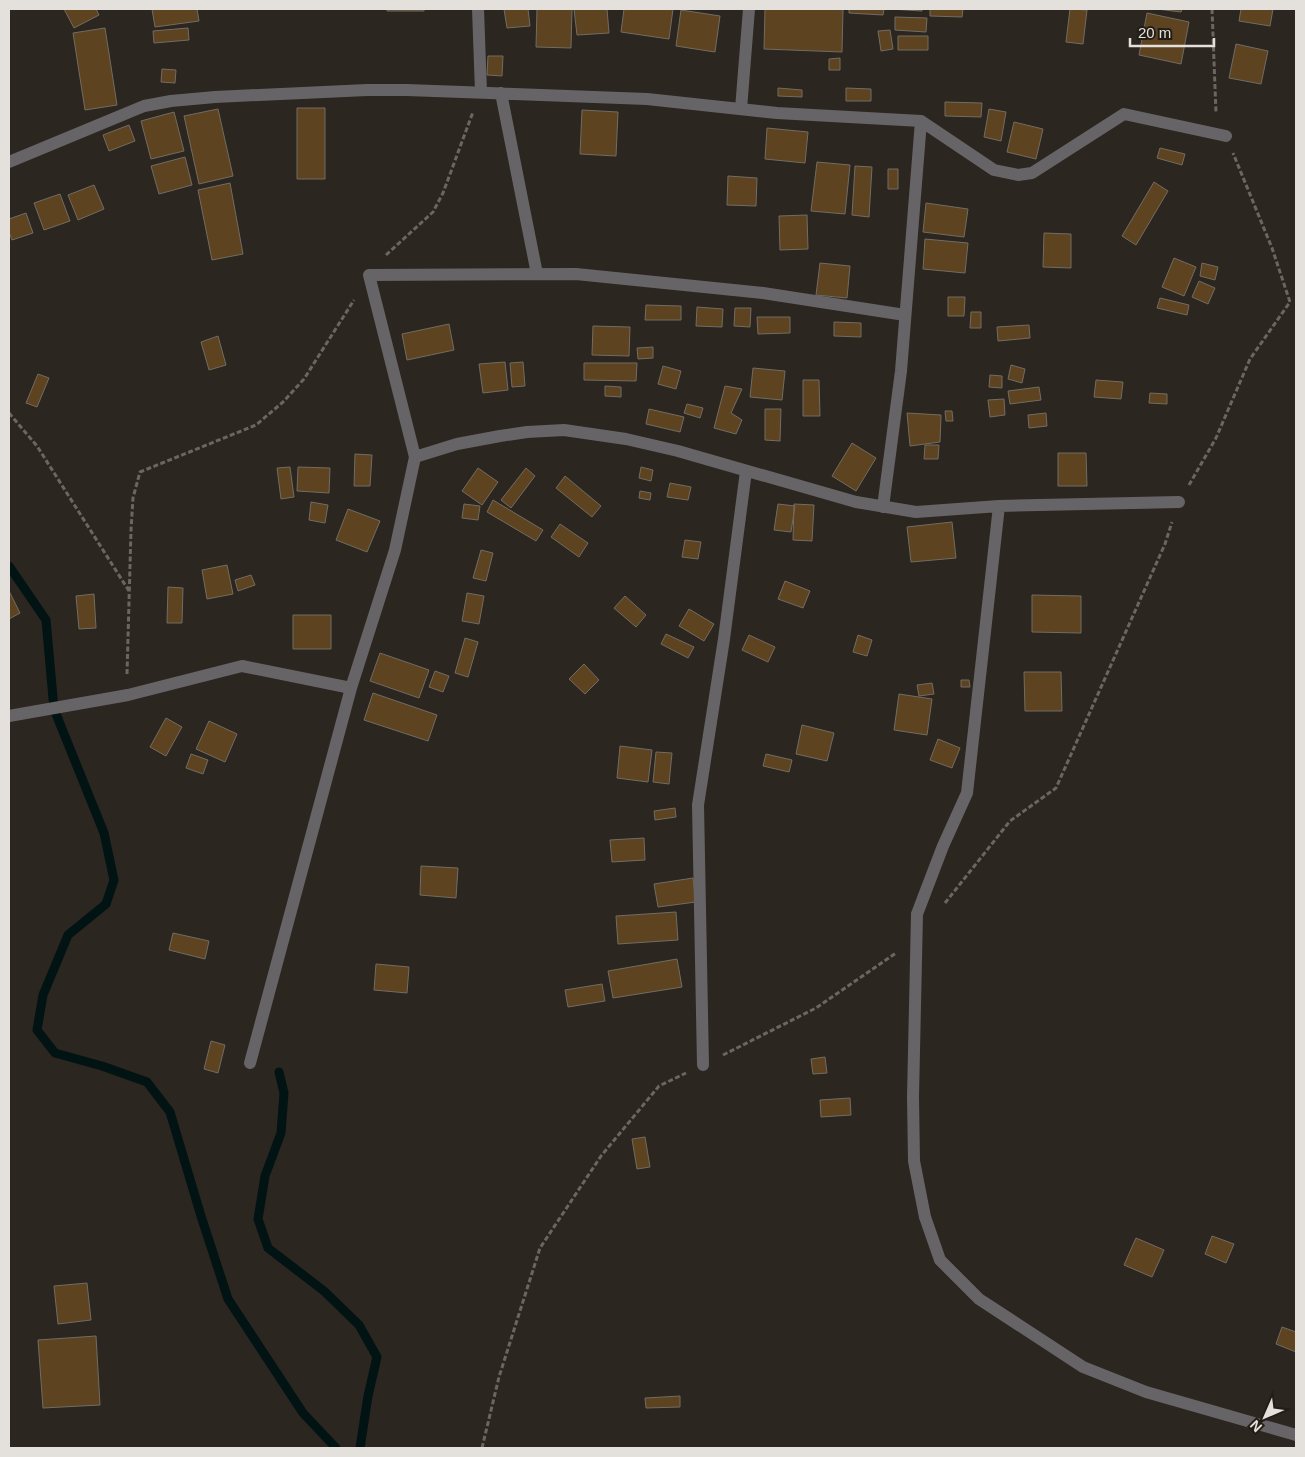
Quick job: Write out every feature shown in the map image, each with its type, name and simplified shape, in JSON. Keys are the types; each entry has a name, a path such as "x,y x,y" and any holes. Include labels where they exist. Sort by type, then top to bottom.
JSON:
{"street":[{"path":"478,9 481,92"},
{"path":"741,109 749,9"},
{"path":"9,162 144,106 171,101 367,90 481,92 647,99 776,114 921,121 994,170 1018,175 1032,173 1124,114 1226,136"},
{"path":"501,93 537,274"},
{"path":"883,507 897,404 921,121"},
{"path":"250,1063 351,688 395,550 415,457 369,275 576,274 763,293 905,316"},
{"path":"415,457 458,444 500,436 564,430 626,439 678,451 856,502 916,512 999,506 1179,502"},
{"path":"703,1064 698,805 724,639 746,471"},
{"path":"999,506 967,792 943,846 917,914 913,1097 914,1161 925,1217 940,1260 979,1299 1083,1367 1146,1392 1296,1435"},
{"path":"9,716 128,695 242,666 351,688"}],"path":[{"path":"128,695 126,664 133,498 140,472 256,426 304,379 381,259 418,227 436,207 481,92"},
{"path":"9,413 37,446 129,591"}],"building":[{"path":"64,9 96,9 99,15 74,28"},
{"path":"152,9 197,9 199,21 155,27"},
{"path":"387,9 424,9 424,11 387,11"},
{"path":"504,9 528,9 530,26 507,28"},
{"path":"537,9 572,9 571,48 536,47"},
{"path":"574,9 607,9 609,33 577,35"},
{"path":"624,9 673,9 669,39 621,32"},
{"path":"765,9 843,9 842,52 764,49"},
{"path":"849,9 884,9 883,15 849,13"},
{"path":"890,9 922,9 922,11"},
{"path":"930,9 963,9 962,17 930,16"},
{"path":"1070,9 1087,10 1083,44 1066,42"},
{"path":"1157,9 1182,9 1181,12"},
{"path":"1241,9 1273,9 1270,26 1239,21"},
{"path":"681,10 720,16 715,52 676,46"},
{"path":"1147,13 1189,22 1181,64 1139,55"},
{"path":"895,17 927,18 926,32 895,30"},
{"path":"105,28 117,105 85,110 73,33"},
{"path":"188,28 189,40 154,43 153,31"},
{"path":"890,30 893,49 881,51 878,31"},
{"path":"898,36 928,36 928,50 898,50"},
{"path":"1236,44 1268,51 1261,84 1229,78"},
{"path":"488,56 503,56 502,76 487,75"},
{"path":"840,58 840,70 829,70 829,59"},
{"path":"162,69 176,70 175,83 161,82"},
{"path":"778,88 802,90 802,97 778,96"},
{"path":"846,88 871,89 871,101 846,101"},
{"path":"945,102 982,103 981,117 945,116"},
{"path":"297,108 325,108 325,179 297,179"},
{"path":"218,109 233,176 199,184 184,116"},
{"path":"989,109 1006,112 1001,141 984,137"},
{"path":"582,110 618,112 616,156 580,154"},
{"path":"174,112 184,151 151,159 141,121"},
{"path":"1014,122 1043,129 1036,159 1007,152"},
{"path":"129,125 135,141 109,151 103,135"},
{"path":"767,128 808,132 805,163 765,159"},
{"path":"1160,148 1185,154 1182,165 1157,158"},
{"path":"185,157 192,185 159,194 151,166"},
{"path":"817,162 850,165 845,214 811,211"},
{"path":"855,166 872,167 869,217 852,215"},
{"path":"888,169 898,169 898,189 888,189"},
{"path":"728,176 757,178 756,206 727,205"},
{"path":"1154,182 1168,191 1136,245 1122,236"},
{"path":"230,183 243,254 212,260 198,190"},
{"path":"94,185 104,209 78,220 68,195"},
{"path":"60,194 70,221 44,230 34,203"},
{"path":"926,203 968,209 964,237 923,232"},
{"path":"26,213 33,233 12,240 9,232 9,219"},
{"path":"807,215 808,249 780,250 779,216"},
{"path":"1044,233 1071,234 1071,268 1043,267"},
{"path":"925,239 968,243 965,273 923,269"},
{"path":"1174,258 1196,267 1184,296 1162,287"},
{"path":"820,263 850,266 847,298 816,295"},
{"path":"1202,263 1218,267 1215,280 1200,276"},
{"path":"1199,281 1215,288 1208,304 1192,297"},
{"path":"948,297 965,297 964,316 948,316"},
{"path":"1160,298 1189,305 1187,315 1157,308"},
{"path":"646,305 681,306 681,320 645,320"},
{"path":"697,307 723,309 722,327 696,326"},
{"path":"735,308 751,308 750,327 734,326"},
{"path":"971,312 981,312 981,328 970,328"},
{"path":"757,317 790,317 790,333 758,334"},
{"path":"834,322 861,323 861,337 834,336"},
{"path":"449,324 454,350 407,360 402,334"},
{"path":"1029,325 1030,338 998,341 997,327"},
{"path":"593,326 630,327 629,356 592,355"},
{"path":"218,336 226,365 209,370 201,342"},
{"path":"653,347 653,358 638,359 637,348"},
{"path":"505,362 508,390 483,393 479,364"},
{"path":"523,362 525,386 512,387 510,363"},
{"path":"584,363 637,363 636,381 584,380"},
{"path":"1011,365 1025,369 1022,383 1008,379"},
{"path":"663,366 681,371 676,389 658,384"},
{"path":"753,368 785,371 782,400 750,397"},
{"path":"38,374 49,378 37,407 26,403"},
{"path":"990,375 1002,376 1002,388 989,387"},
{"path":"803,380 819,380 820,416 803,416"},
{"path":"1096,380 1123,382 1121,399 1094,397"},
{"path":"605,386 621,387 621,397 605,396"},
{"path":"725,386 742,389 731,413 742,420 736,434 714,428"},
{"path":"1039,387 1041,400 1010,404 1008,391"},
{"path":"1150,393 1167,394 1167,404 1149,403"},
{"path":"1004,399 1005,415 990,417 988,400"},
{"path":"687,404 703,408 700,418 684,413"},
{"path":"649,409 684,417 680,432 646,424"},
{"path":"765,409 781,409 780,441 765,440"},
{"path":"945,411 952,411 953,421 946,421"},
{"path":"907,413 941,415 940,442 910,446"},
{"path":"1046,413 1047,426 1029,428 1028,415"},
{"path":"852,443 876,458 856,491 832,476"},
{"path":"925,445 939,445 938,459 924,459"},
{"path":"1058,453 1086,453 1087,486 1058,486"},
{"path":"355,454 372,455 370,486 354,486"},
{"path":"290,467 294,497 281,499 277,468"},
{"path":"298,467 330,468 329,493 297,491"},
{"path":"641,467 653,470 651,481 639,478"},
{"path":"478,468 498,482 482,505 462,491"},
{"path":"526,468 535,476 511,508 501,500"},
{"path":"565,476 601,506 592,517 556,488"},
{"path":"670,483 691,487 688,500 667,497"},
{"path":"640,491 651,493 650,500 639,498"},
{"path":"493,500 543,530 536,541 487,512"},
{"path":"311,502 328,505 325,523 309,520"},
{"path":"464,504 480,506 478,520 462,518"},
{"path":"778,504 795,506 791,532 774,530"},
{"path":"794,504 814,505 812,541 793,540"},
{"path":"348,509 380,521 367,552 336,540"},
{"path":"952,522 956,558 911,562 907,527"},
{"path":"560,524 588,543 579,557 551,537"},
{"path":"685,540 701,542 698,559 682,557"},
{"path":"481,550 493,553 486,581 473,578"},
{"path":"227,565 233,594 207,599 202,570"},
{"path":"251,575 255,585 238,591 235,580"},
{"path":"785,581 810,591 803,608 778,599"},
{"path":"168,587 183,588 182,623 167,623"},
{"path":"9,591 20,613 9,619"},
{"path":"467,593 484,596 479,624 462,621"},
{"path":"94,594 96,628 79,629 76,596"},
{"path":"1032,595 1081,596 1081,633 1032,632"},
{"path":"625,596 646,615 636,627 614,608"},
{"path":"689,609 714,624 704,641 679,626"},
{"path":"293,615 331,615 331,649 293,649"},
{"path":"666,634 694,647 688,658 661,644"},
{"path":"749,635 775,647 768,662 742,650"},
{"path":"858,635 872,640 867,656 853,652"},
{"path":"465,638 478,642 468,677 455,673"},
{"path":"380,653 429,670 419,698 370,681"},
{"path":"584,664 599,680 585,694 569,679"},
{"path":"435,671 449,676 443,692 429,687"},
{"path":"1024,672 1061,672 1062,711 1025,711"},
{"path":"961,680 969,680 970,687 961,687"},
{"path":"932,683 934,694 919,696 917,685"},
{"path":"373,693 437,715 428,741 364,720"},
{"path":"899,694 932,699 927,735 894,730"},
{"path":"166,718 182,727 166,756 150,747"},
{"path":"209,721 237,734 225,762 196,749"},
{"path":"802,725 834,733 827,761 796,754"},
{"path":"938,739 960,748 952,768 930,760"},
{"path":"620,746 652,750 648,782 617,778"},
{"path":"656,752 672,753 669,784 653,782"},
{"path":"191,754 208,760 203,774 186,768"},
{"path":"766,754 792,760 789,772 763,766"},
{"path":"675,808 676,817 655,820 654,811"},
{"path":"644,838 645,860 612,862 610,840"},
{"path":"421,866 458,868 456,898 420,895"},
{"path":"693,878 696,902 658,907 654,884"},
{"path":"676,912 678,940 618,944 616,916"},
{"path":"173,933 209,941 205,959 169,950"},
{"path":"677,959 682,987 613,998 608,971"},
{"path":"376,964 409,967 407,993 374,990"},
{"path":"602,984 605,1001 568,1007 565,990"},
{"path":"211,1041 225,1045 218,1073 204,1069"},
{"path":"825,1057 827,1073 813,1074 811,1059"},
{"path":"850,1098 851,1115 821,1117 820,1100"},
{"path":"645,1137 650,1167 637,1169 632,1139"},
{"path":"1212,1236 1234,1244 1226,1263 1205,1254"},
{"path":"1136,1238 1164,1250 1152,1277 1124,1265"},
{"path":"87,1283 91,1320 58,1324 54,1286"},
{"path":"1282,1327 1296,1332 1296,1352 1276,1344"},
{"path":"96,1336 100,1405 43,1408 38,1340"},
{"path":"680,1396 680,1407 646,1408 645,1398"}],"waterway":[{"path":"9,566 46,620 54,709 104,833 114,880 106,904 68,935 43,995 37,1030 55,1053 102,1066 147,1082 170,1112 228,1299 303,1413 336,1448"},
{"path":"279,1072 284,1093 281,1133 265,1176 258,1219 268,1248 324,1291 359,1325 377,1357 368,1396 360,1448"}]}
